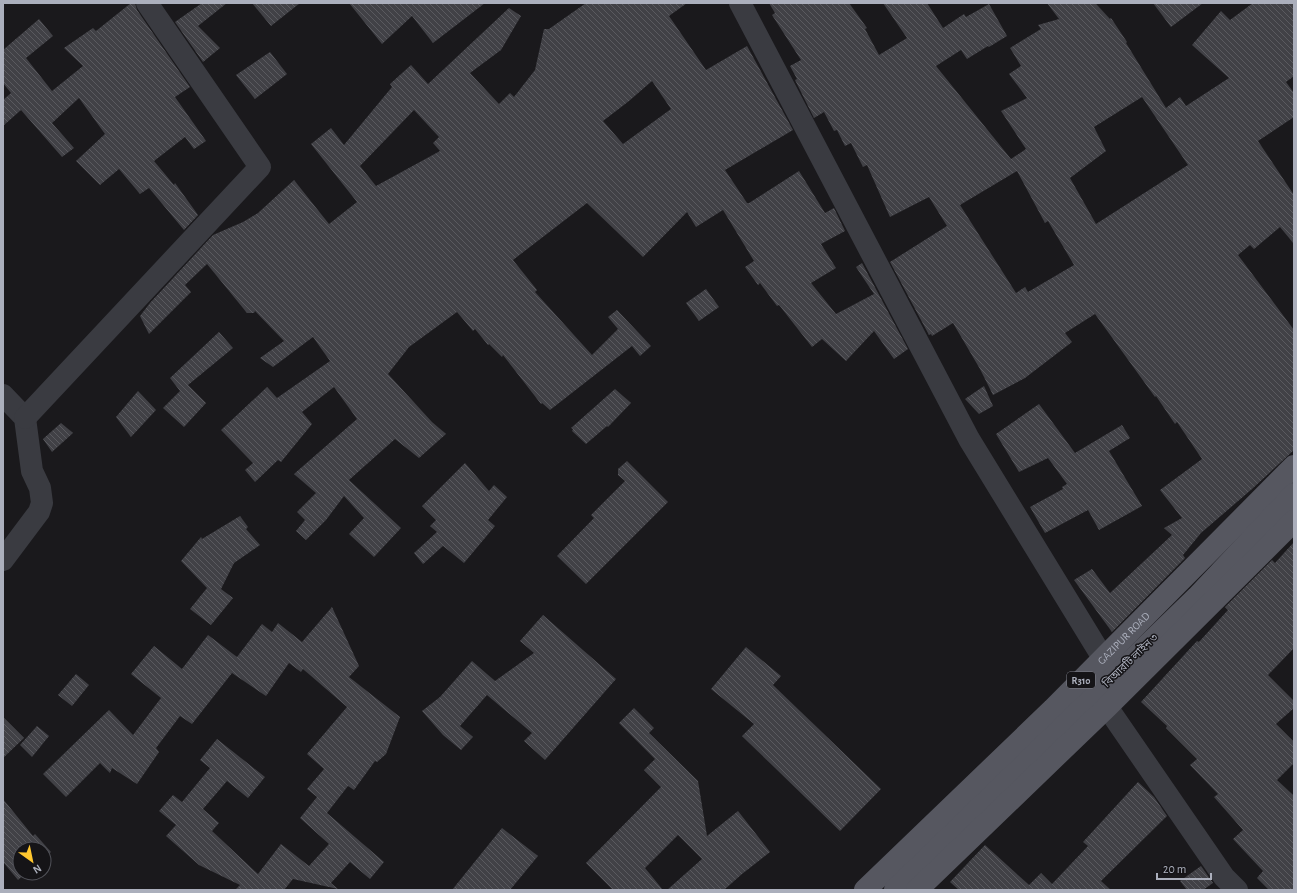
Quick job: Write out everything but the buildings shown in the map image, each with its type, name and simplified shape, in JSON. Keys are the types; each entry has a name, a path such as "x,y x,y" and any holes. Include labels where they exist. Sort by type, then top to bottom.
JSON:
{"main road":[{"name":"GAZIPUR ROAD","path":"864,890 1053,709 1294,466"},
{"name":"বিআরটি লাইন ৩","path":"895,890 1197,597 1294,494"},
{"path":"917,890 1107,707 1294,521"}],"street":[{"path":"25,418 260,167 147,3"},
{"path":"740,3 969,439 1103,658"},
{"path":"3,396 25,418 32,471 40,488 42,503 39,512 3,560"},
{"path":"1107,707 1224,877 1237,890"}]}
